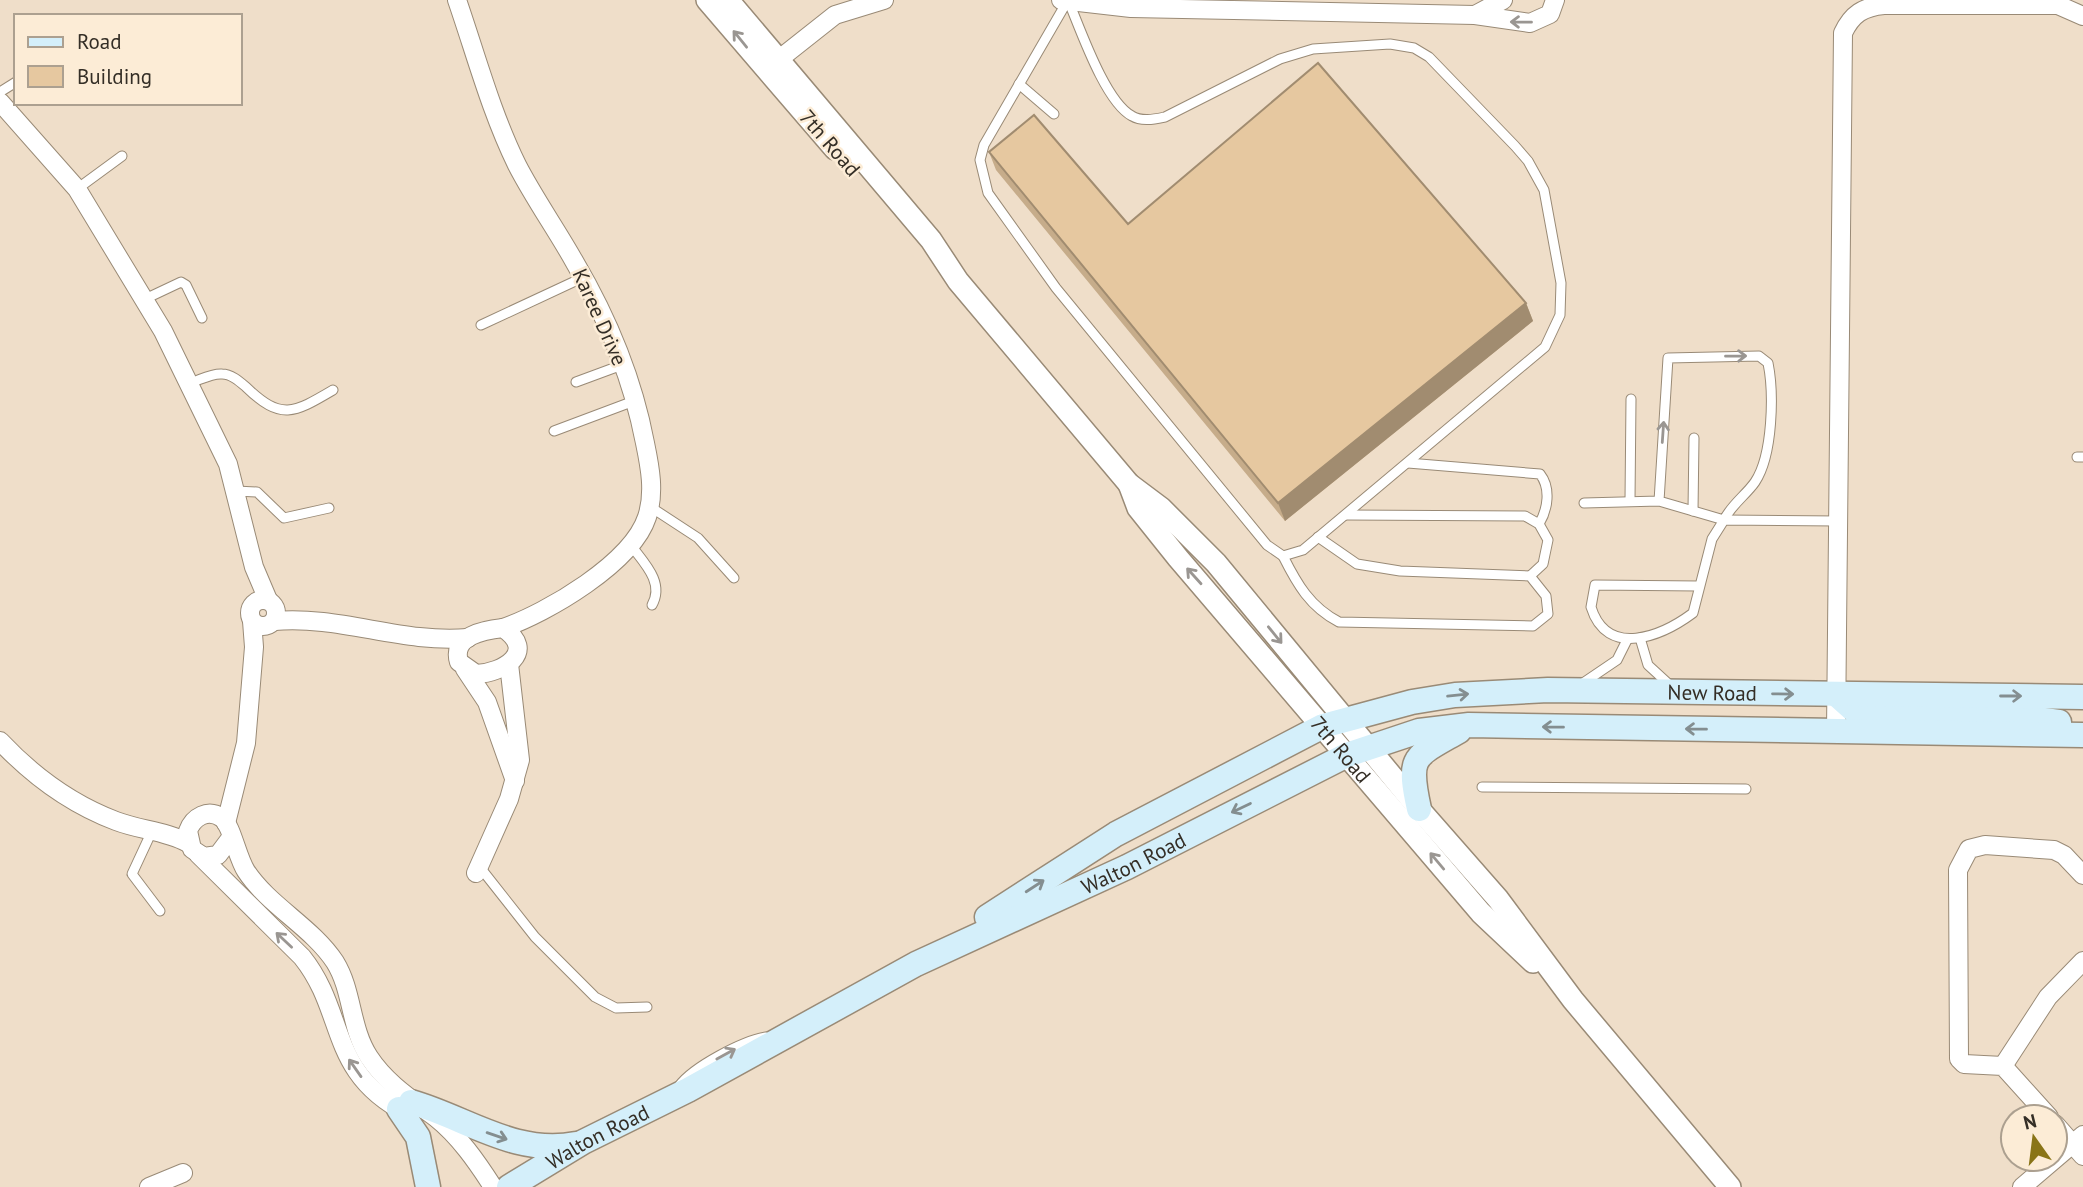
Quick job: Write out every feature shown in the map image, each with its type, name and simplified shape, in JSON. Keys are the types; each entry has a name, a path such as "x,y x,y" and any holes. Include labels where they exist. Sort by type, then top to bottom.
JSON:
{"main road":[{"name":"New Road","path":"1334,723 1391,706 1455,695 1566,691 2083,697"},
{"path":"1837,695 1856,712 1868,715 2021,717 2057,721 2083,733"},
{"name":"Walton Road","path":"916,964 1116,834 1334,723"},
{"name":"New Road","path":"1358,752 1419,731 1469,725 1836,732 2083,733"},
{"path":"1419,809 1413,772 1419,754 1469,725"},
{"name":"Walton Road","path":"535,1187 779,1039 916,964 1127,867 1358,752"},
{"name":"Walton Road","path":"509,1187 583,1142 690,1094"},
{"path":"405,1106 520,1144 558,1147 583,1142"},
{"path":"405,1106 418,1137 428,1174 428,1187"}],"street":[{"name":"Karee Drive","path":"457,0 499,124 517,166 584,277 606,322 634,401 649,465 649,506 638,536 582,587 546,611 503,628"},
{"name":"7th Road","path":"708,0 931,240 958,281 1129,484 1138,508 1334,723 1481,914 1573,1000"},
{"name":"7th Road","path":"729,0 771,65"},
{"path":"771,65 835,15 884,0"},
{"path":"1061,0 1131,8 1475,15 1530,23 1550,14 1555,0"},
{"path":"1475,15 1503,0"},
{"path":"1836,732 1843,33 1854,15 1874,6 2058,5 2074,8"},
{"path":"0,102 77,189 145,299 190,383 216,434 236,491 264,613 254,647 246,743 228,831 218,855 193,849 148,829 118,822 69,797 20,762 0,741"},
{"name":"Karee Drive","path":"516,643 546,611"},
{"path":"264,613 374,628 412,638 461,663 476,674 485,674 509,664 516,655 516,643 503,628 468,638 412,638"},
{"path":"468,638 459,645 461,663 487,702 515,781"},
{"path":"478,869 515,781 520,760 509,664"},
{"path":"493,718 514,712"},
{"name":"7th Road","path":"1358,752 1419,809 1498,899 1573,1000 1730,1187"},
{"path":"237,779 188,831 193,849 308,965 354,1070 382,1087 443,1134 485,1187"},
{"path":"148,829 201,817 218,816 246,870 267,897 334,961 344,982 354,1028 382,1087"},
{"path":"2036,1103 2003,1066 1964,1064 1958,1051 1961,861 1969,849 1985,845 2044,848 2064,855 2083,875"},
{"path":"308,965 325,951"},
{"path":"2003,1066 2048,997 2083,961"},
{"path":"405,1106 436,1118 456,1137 493,1187"},
{"path":"2022,1187 2080,1145"},
{"path":"149,1187 183,1173"}],"lane":[{"path":"1068,0 984,145 980,160 988,193 1056,288 1267,545 1283,556 1299,589 1324,614 1339,622 1533,626 1548,614 1546,596 1530,576"},
{"path":"1068,0 1098,72 1132,116 1149,120 1165,117 1258,70 1313,49 1390,44 1414,48 1429,57 1528,161 1544,190 1561,283 1560,315 1553,335 1545,347 1303,550 1283,556"},
{"path":"1019,83 1054,114"},
{"path":"77,189 122,156"},
{"path":"481,325 584,277"},
{"path":"145,299 181,282 186,285 202,318"},
{"path":"1659,500 1668,358 1759,355 1768,363 1771,377 1768,454 1756,481 1712,538 1693,613 1671,627 1627,640 1603,627 1591,607 1595,584 1698,586"},
{"path":"576,382 622,365"},
{"path":"190,383 220,373 229,375 266,405 281,411 301,409 333,390"},
{"path":"1630,500 1631,399"},
{"path":"554,431 634,401"},
{"path":"1693,511 1694,438"},
{"path":"1408,463 1540,474 1546,482 1547,496 1545,514 1539,524"},
{"path":"236,491 257,492 284,518 329,508"},
{"path":"1584,503 1659,500 1724,520 1838,521"},
{"path":"649,506 698,538 734,578"},
{"path":"1318,537 1357,564 1401,571 1530,576 1543,564 1548,540 1539,524 1525,516 1346,515"},
{"path":"630,544 655,581 657,596 652,605"},
{"path":"1640,638 1648,665 1678,692"},
{"path":"1566,691 1587,681 1617,660 1627,640"},
{"path":"1482,787 1746,789"},
{"path":"148,829 132,876 160,911"},
{"path":"478,869 535,937 595,998 616,1008 647,1007"}],"building":[{"path":"1318,63 1526,303 1278,503 989,152 1034,115 1128,224"}]}
